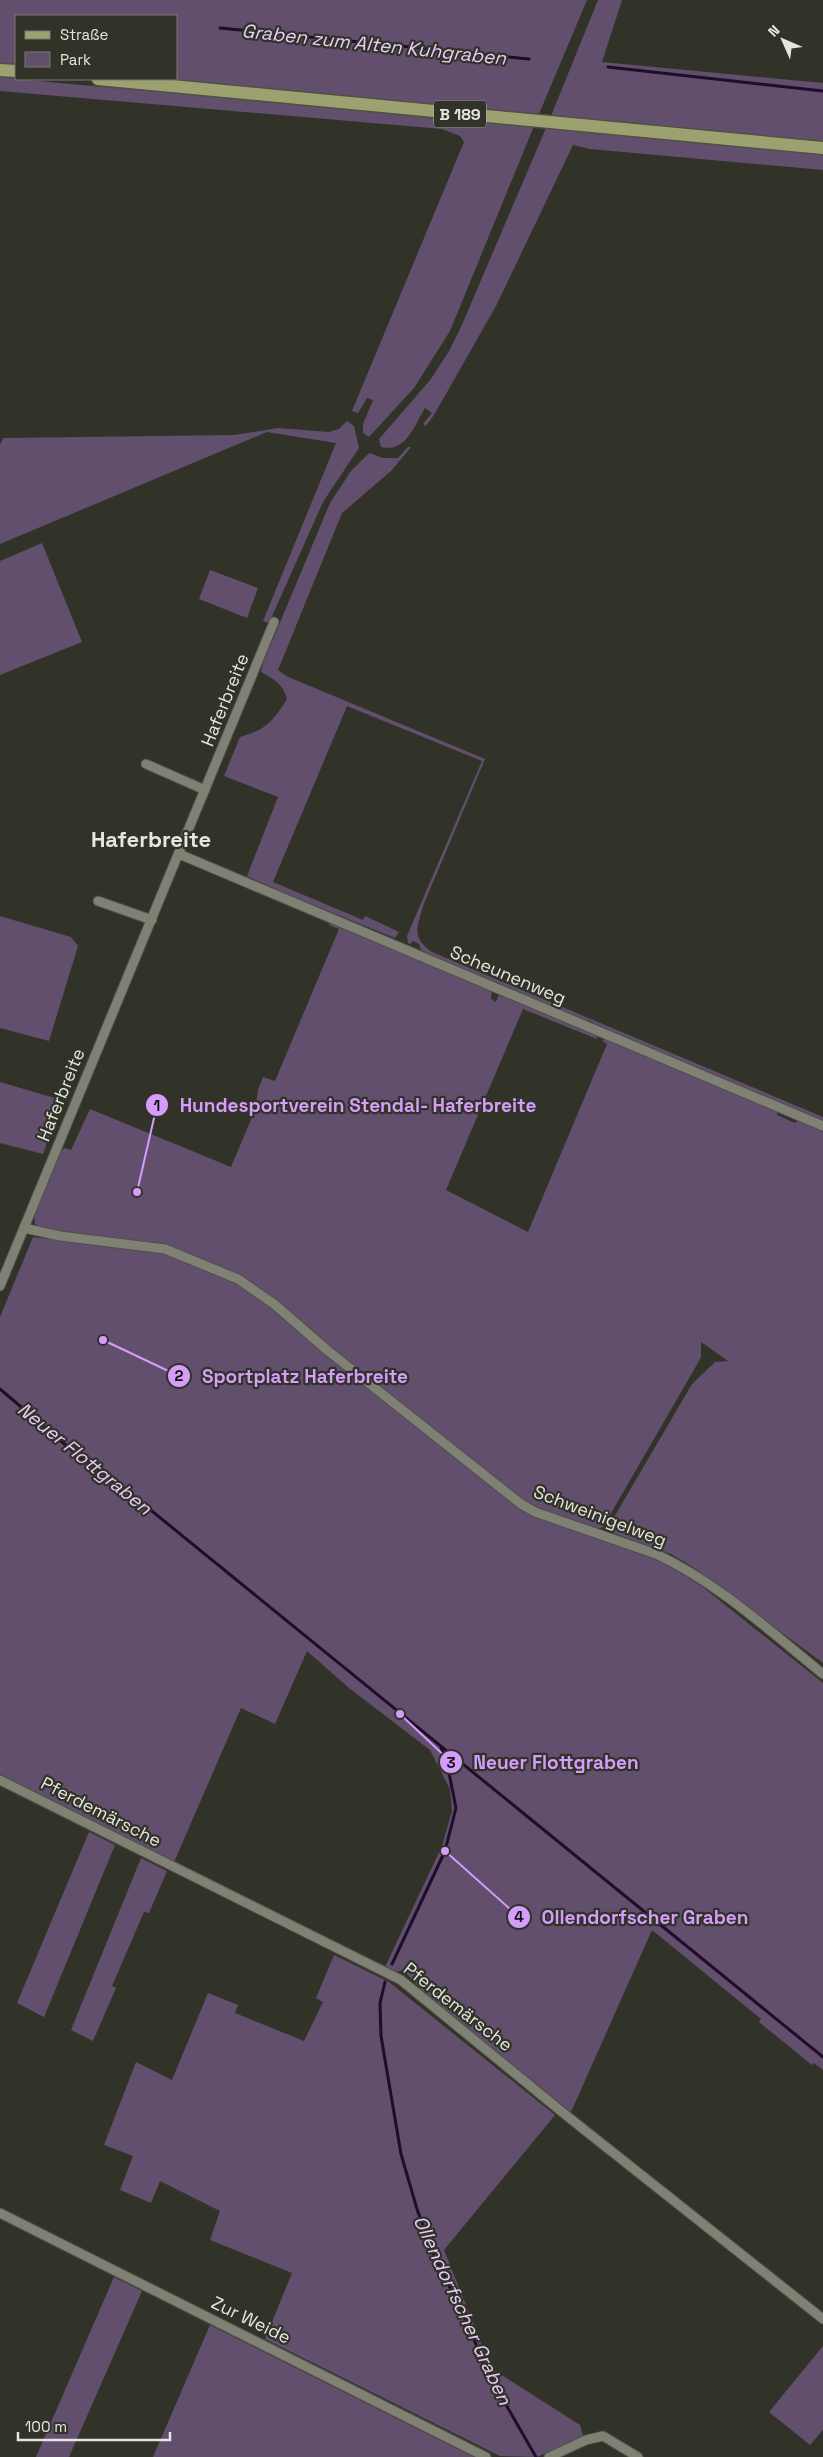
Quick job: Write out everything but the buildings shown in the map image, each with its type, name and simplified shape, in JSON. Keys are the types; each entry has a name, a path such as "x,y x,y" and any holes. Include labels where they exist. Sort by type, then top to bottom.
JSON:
{"main road":[{"path":"0,70 15,71"},
{"name":"B 189","path":"109,80 823,148"}],"street":[{"name":"Haferbreite","path":"0,1284 274,622"},
{"path":"146,764 205,790"},
{"name":"Scheunenweg","path":"179,854 823,1126"},
{"path":"98,901 152,920"},
{"name":"Schweinigelweg","path":"24,1228 60,1236 165,1249 238,1279 274,1304 327,1350 521,1504 535,1512 656,1554 675,1563 702,1579 823,1674"},
{"name":"Pferdemärsche","path":"0,1780 401,1980 567,2116 823,2319"},
{"name":"Zur Weide","path":"0,2213 486,2457"},
{"path":"549,2457 586,2440 603,2436 638,2457"}],"green space":[{"path":"0,0 587,0 539,114 174,80 178,80 178,15 15,15 15,65 0,63"},
{"path":"598,0 622,0 602,62 823,83 823,142 551,116"},
{"path":"0,76 15,80 534,126 450,331 414,388 369,437 363,433 363,424 373,400 367,398 358,413 352,411 464,142 460,136 442,129 0,91"},
{"path":"546,128 823,154 823,170 590,149 573,145 496,306 434,415 426,426 423,424 432,413 425,408 413,430 403,442 390,448 381,447 379,439 431,379 449,351"},
{"path":"347,421 354,426 359,448 323,502 269,623 263,621 336,443 267,432 0,544 0,445 3,438 235,435 278,428 329,432 339,429"},
{"path":"408,447 411,447 391,471 342,513 278,670 286,676 485,759 423,906 417,932 421,942 432,952 823,1117 823,1121 596,1025 589,1020 587,1021 435,957 421,950 419,944 413,941 410,944 408,943 407,936 482,761 347,706 273,882 363,920 365,916 399,932 395,938 288,895 247,876 278,797 224,776 240,737 263,728 268,724 287,699 286,694 277,682 261,672 263,663 330,503 351,471 370,453 383,458 398,458"},
{"path":"42,543 82,642 0,675 0,561"},
{"path":"210,570 258,588 247,618 199,599"},
{"path":"0,916 71,937 78,946 49,1041 0,1028"},
{"path":"331,922 492,990 491,999 496,1002 498,996 503,994 597,1034 597,1039 523,1009 446,1190 528,1232 607,1044 602,1041 606,1038 778,1110 777,1115 795,1123 799,1120 823,1132 823,1663 693,1567 671,1554 610,1532 610,1524 692,1384 715,1362 728,1361 701,1342 701,1357 603,1527 585,1527 561,1519 519,1499 249,1281 185,1252 163,1246 58,1232 44,1229 35,1224 34,1215 59,1153 64,1148 71,1150 90,1109 231,1167 255,1110 258,1090 263,1077 275,1081 339,929 329,925"},
{"path":"0,1082 58,1099 61,1103 43,1154 0,1143"},
{"path":"33,1237 172,1254 243,1285 515,1504 662,1560 704,1588 823,1683 823,2070 814,2063 812,2065 759,2022 761,2019 652,1930 571,2112 428,1997 403,1970 396,1972 385,1967 442,1846 452,1811 450,1789 430,1750 349,1688 307,1651 275,1724 241,1708 174,1862 0,1774 0,1317"},
{"path":"89,1832 115,1845 44,2017 17,2003"},
{"path":"141,1858 167,1871 149,1913 144,1912 112,1986 116,1988 93,2041 71,2030"},
{"path":"334,1955 389,1982 555,2115 444,2250 491,2368 580,2425 583,2436 581,2439 537,2457 500,2456 265,2339 292,2273 210,2240 220,2211 160,2181 151,2203 120,2190 133,2156 104,2145 136,2062 172,2080 208,1993 238,2005 235,2013 304,2041 323,2002 316,1998"},
{"path":"114,2277 142,2291 69,2457 36,2457"},
{"path":"210,2325 454,2447 475,2457 153,2457"},
{"path":"823,2346 823,2430 810,2445 769,2412"}],"waterway":[{"name":"Graben zum Alten Kuhgraben","path":"220,28 529,59"},
{"name":"Graben zum Alten Kuhgraben","path":"608,67 823,91"},
{"name":"Neuer Flottgraben","path":"0,1389 82,1459 115,1481 823,2057"},
{"name":"Ollendorfscher Graben","path":"392,1964 445,1851 456,1808 449,1773 441,1747"},
{"name":"Ollendorfscher Graben","path":"385,1982 380,2003 381,2036 401,2154 417,2209 433,2253 463,2314 489,2375 536,2457"}],"place":[{"name":"Hundesportverein Stendal- Haferbreite","path":"137,1192"},
{"name":"Sportplatz Haferbreite","path":"103,1340"},
{"name":"Neuer Flottgraben","path":"400,1714"},
{"name":"Ollendorfscher Graben","path":"445,1851"}],"district":[{"name":"Haferbreite","path":"151,839"}]}
